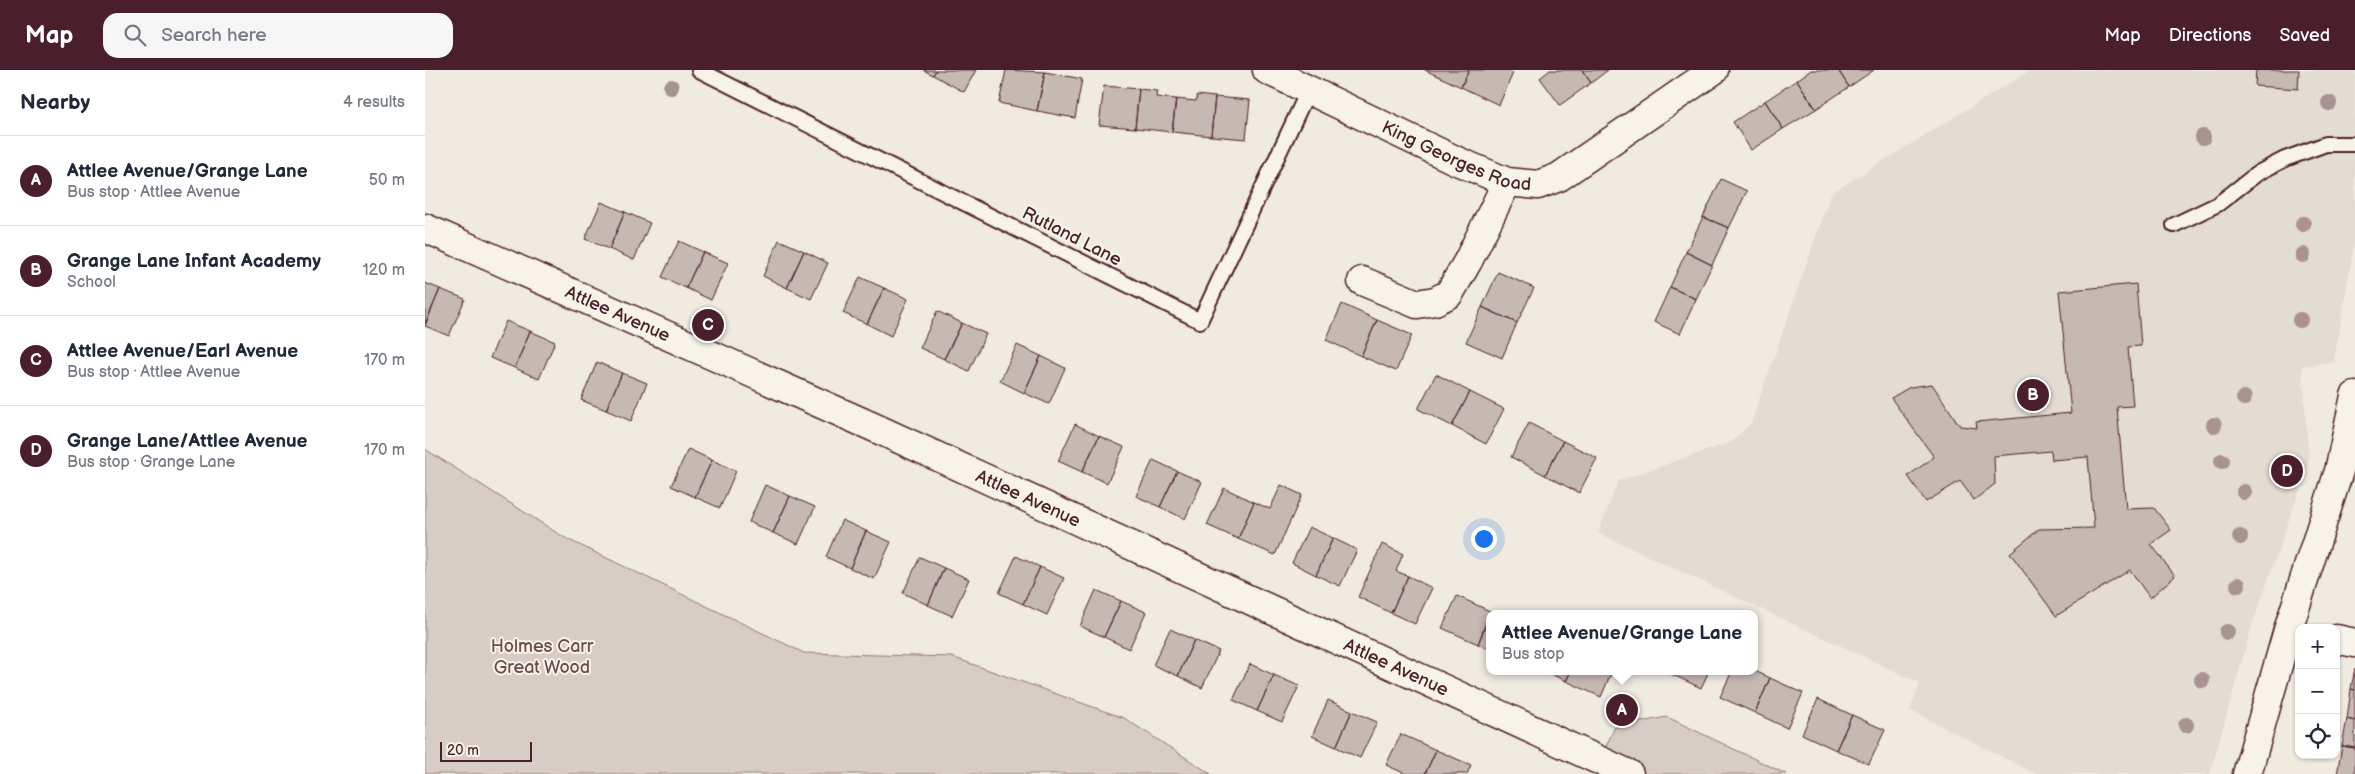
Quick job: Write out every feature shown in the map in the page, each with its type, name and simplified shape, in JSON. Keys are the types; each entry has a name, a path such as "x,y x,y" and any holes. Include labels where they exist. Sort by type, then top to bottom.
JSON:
{"street":[{"name":"King Georges Road","path":"1267,70 1457,161 1507,182 1539,185 1559,177 1714,70"},
{"path":"1362,281 1417,304 1435,301 1449,294 1468,261 1507,182"},
{"name":"Attlee Avenue","path":"425,228 871,426 1629,774"},
{"path":"2247,774 2293,631 2339,471 2355,396"},
{"path":"2340,640 2355,643"}],"lane":[{"name":"Rutland Lane","path":"699,70 1200,321 1309,89"},
{"path":"2173,225 2218,204 2258,172 2285,159 2326,144 2355,144"}],"shaded area":[{"path":"2031,70 2355,70 2355,239 2334,362 2302,366 2309,463 2252,626 2210,774 2036,774 1910,710 1920,683 1598,533 1618,481 1731,442 1751,423 1831,193"}],"green space":[{"name":"Holmes Carr Great Wood","path":"425,449 565,538 804,653 952,657 1124,718 1211,774 425,774"},
{"path":"1667,717 1786,774 1593,774 1615,727"}],"building":[{"path":"923,70 936,70 933,75"},
{"path":"936,70 976,70 964,92 933,75"},
{"path":"1006,70 1045,72 1037,111 999,103"},
{"path":"1425,70 1469,70 1461,87"},
{"path":"1469,70 1506,70 1513,73 1499,105 1461,87"},
{"path":"1550,70 1582,70 1591,83 1560,105 1540,78"},
{"path":"1582,70 1608,70 1591,83"},
{"path":"1811,70 1838,70 1849,87 1816,109 1797,80"},
{"path":"1838,70 1874,70 1849,87"},
{"path":"2256,70 2299,70 2298,89 2255,86"},
{"path":"1045,72 1082,79 1075,118 1037,111"},
{"path":"1797,80 1816,109 1783,129 1765,101"},
{"path":"1104,86 1139,89 1135,128 1099,125"},
{"path":"1139,89 1157,91 1156,97 1176,99 1172,132 1135,128"},
{"path":"1197,95 1215,97 1211,136 1172,132 1176,99 1196,101"},
{"path":"1215,97 1250,100 1246,139 1211,136"},
{"path":"1765,101 1783,129 1751,150 1733,122"},
{"path":"1721,179 1747,191 1729,228 1703,217"},
{"path":"601,202 625,212 609,249 585,239"},
{"path":"625,212 650,223 634,260 609,249"},
{"path":"1703,217 1729,228 1712,265 1686,252"},
{"path":"779,240 804,251 787,288 763,276"},
{"path":"679,241 703,252 686,288 662,277"},
{"path":"804,251 828,263 811,299 787,288"},
{"path":"703,252 728,263 711,300 686,288"},
{"path":"1686,252 1712,265 1696,299 1670,287"},
{"path":"1498,272 1534,288 1517,323 1482,307"},
{"path":"860,277 884,288 867,324 843,313"},
{"path":"425,283 440,289 425,324"},
{"path":"2136,284 2141,346 2128,347 2133,406 2117,407 2126,509 2154,508 2171,530 2151,544 2175,576 2150,598 2130,570 2056,616 2010,553 2039,529 2094,528 2088,457 2052,460 2051,451 1994,456 1995,484 1974,500 1960,481 1926,502 1908,476 1934,457 1891,398 1910,387 1932,384 1960,426 1977,428 1976,422 2071,413 2059,291"},
{"path":"1670,287 1696,299 1680,334 1654,322"},
{"path":"884,288 908,299 891,336 867,324"},
{"path":"440,289 465,299 449,336 425,326"},
{"path":"1342,304 1377,320 1361,356 1326,340"},
{"path":"1482,307 1517,323 1502,358 1466,342"},
{"path":"937,311 962,323 944,359 920,348"},
{"path":"1377,320 1412,335 1396,371 1361,356"},
{"path":"506,321 530,331 515,368 490,358"},
{"path":"962,323 986,334 969,371 944,359"},
{"path":"530,331 555,342 539,379 515,368"},
{"path":"1017,345 1041,356 1024,393 1000,381"},
{"path":"1041,356 1065,368 1049,404 1024,393"},
{"path":"597,362 622,373 606,410 581,400"},
{"path":"622,373 647,383 631,421 606,410"},
{"path":"1436,374 1470,392 1452,426 1418,409"},
{"path":"1470,392 1504,409 1486,444 1452,426"},
{"path":"1529,423 1563,441 1545,475 1511,457"},
{"path":"1075,424 1099,436 1082,472 1058,461"},
{"path":"1099,436 1124,447 1107,483 1082,472"},
{"path":"1563,441 1597,458 1579,493 1545,475"},
{"path":"688,449 712,460 695,497 671,486"},
{"path":"712,460 736,471 720,508 695,497"},
{"path":"1153,460 1177,471 1160,507 1136,496"},
{"path":"1177,471 1202,482 1185,519 1160,507"},
{"path":"765,485 790,496 773,533 749,522"},
{"path":"1281,485 1302,495 1275,555 1238,539 1254,502 1270,509"},
{"path":"1224,488 1254,502 1238,539 1207,525"},
{"path":"790,496 815,507 798,544 773,533"},
{"path":"842,520 866,531 850,568 826,557"},
{"path":"1309,527 1333,538 1316,575 1292,563"},
{"path":"866,531 891,542 874,579 850,568"},
{"path":"1333,538 1357,550 1340,586 1316,575"},
{"path":"1382,544 1403,554 1396,571 1408,576 1391,613 1358,597"},
{"path":"1016,556 1040,567 1023,604 999,593"},
{"path":"920,557 944,568 928,605 903,593"},
{"path":"1040,567 1064,578 1047,615 1023,604"},
{"path":"944,568 969,579 952,616 928,605"},
{"path":"1408,576 1432,588 1415,624 1391,613"},
{"path":"1096,590 1121,601 1104,637 1080,626"},
{"path":"1457,596 1488,610 1486,610 1486,622 1478,644 1442,628"},
{"path":"1121,601 1146,612 1129,649 1104,637"},
{"path":"1486,625 1486,648 1478,644"},
{"path":"1170,629 1194,640 1178,676 1153,665"},
{"path":"1194,640 1219,651 1202,688 1178,676"},
{"path":"1250,664 1274,675 1257,711 1233,700"},
{"path":"2355,668 2355,690 2351,689"},
{"path":"1758,672 1770,678 1755,713 1720,697 1730,675 1758,675"},
{"path":"1274,675 1299,686 1282,722 1257,711"},
{"path":"1553,675 1569,675 1566,681"},
{"path":"1569,675 1610,675 1601,697 1566,681"},
{"path":"1673,675 1707,675 1701,688"},
{"path":"1770,678 1803,693 1787,728 1755,713"},
{"path":"2351,689 2355,690 2355,721 2347,719"},
{"path":"1818,699 1852,715 1836,750 1802,734"},
{"path":"1328,700 1352,711 1336,747 1312,736"},
{"path":"1352,711 1377,722 1360,758 1336,747"},
{"path":"1852,715 1885,730 1869,764 1836,750"},
{"path":"2347,719 2355,721 2355,748 2342,746"},
{"path":"1401,734 1436,750 1425,774 1406,774 1386,765"},
{"path":"2342,746 2355,748 2355,774 2337,774"},
{"path":"1436,750 1471,765 1467,774 1425,774"}],"place":[{"name":"Attlee Avenue/Earl Avenue","path":"708,325"},
{"name":"Grange Lane Infant Academy","path":"2033,395"},
{"name":"Grange Lane/Attlee Avenue","path":"2287,471"},
{"name":"Attlee Avenue/Grange Lane","path":"1622,710"}]}
